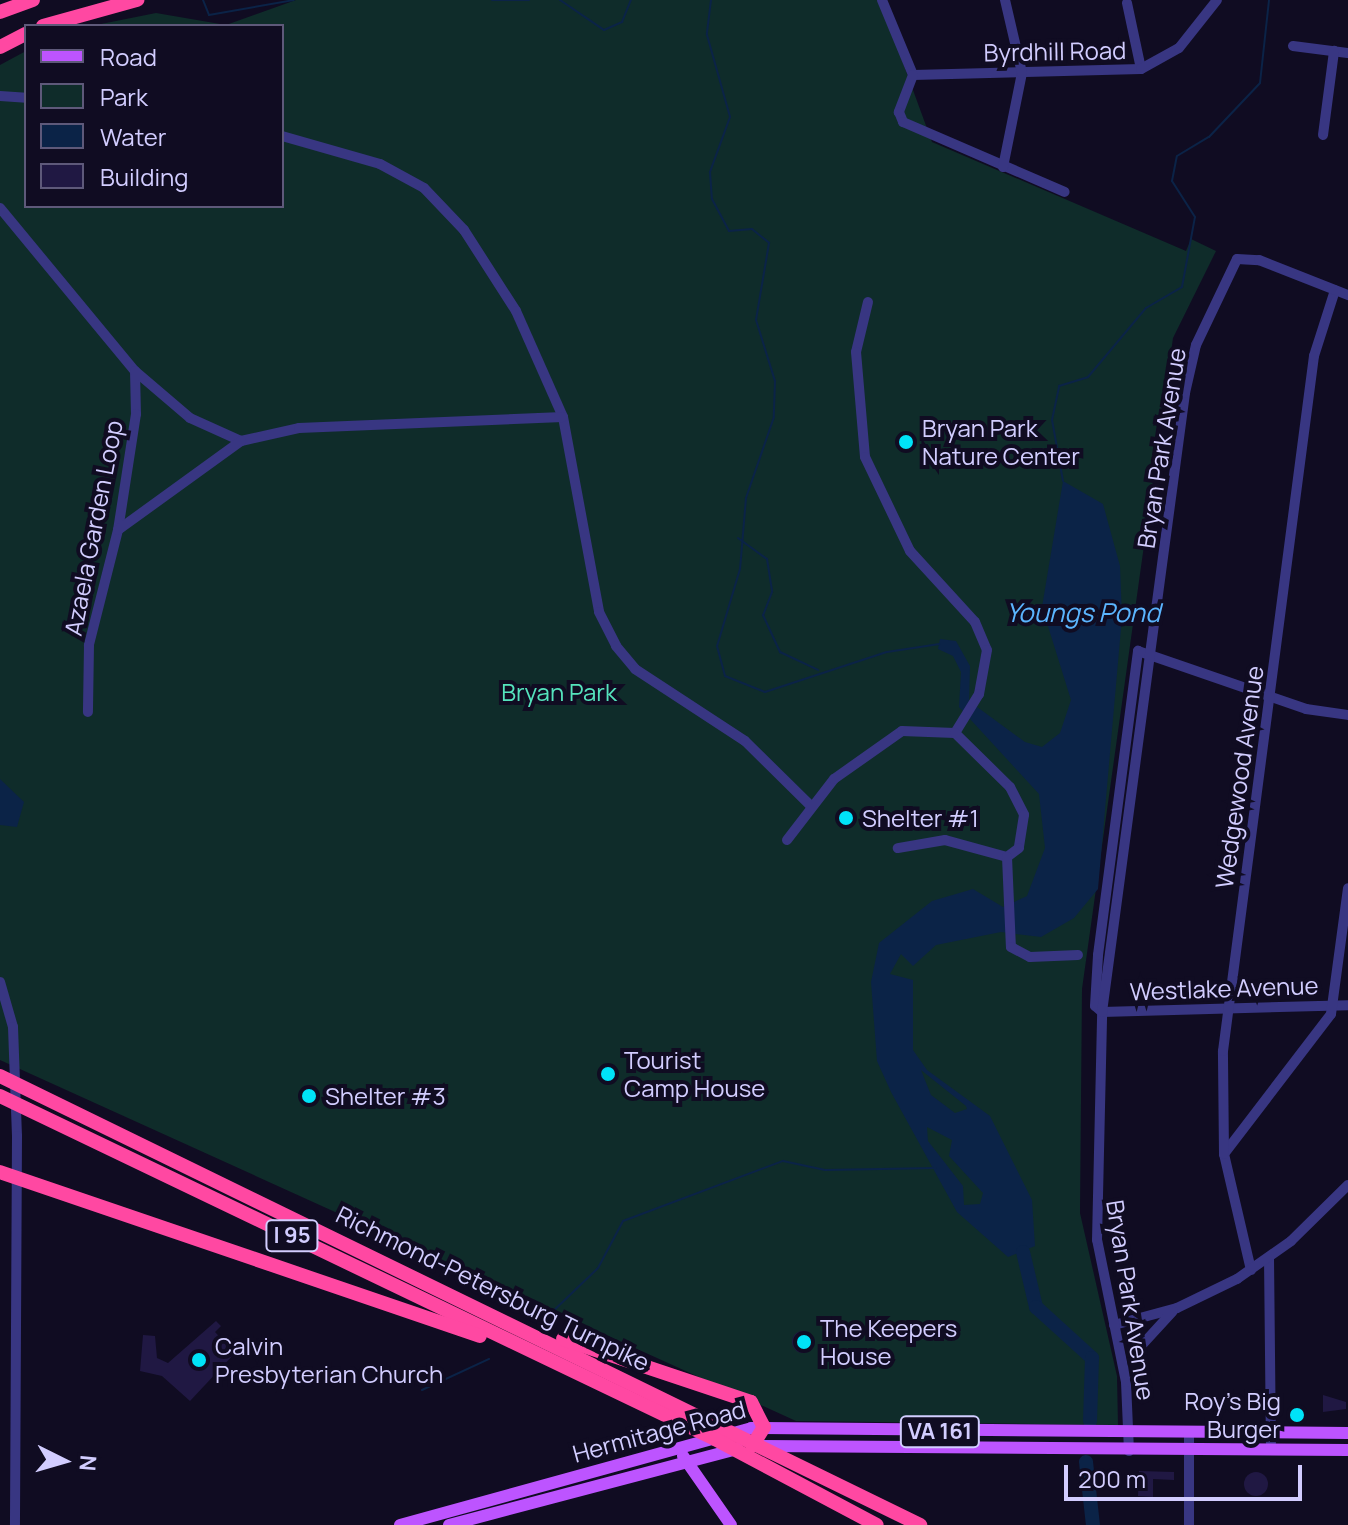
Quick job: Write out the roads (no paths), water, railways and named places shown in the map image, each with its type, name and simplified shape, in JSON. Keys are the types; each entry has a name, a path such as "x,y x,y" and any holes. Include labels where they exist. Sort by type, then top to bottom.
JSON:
{"highway":[{"path":"0,12 33,0"},
{"path":"50,24 137,0"},
{"path":"0,39 24,33"},
{"path":"0,47 24,33"},
{"name":"Richmond-Petersburg Turnpike","path":"0,1076 518,1325 920,1525"},
{"name":"Richmond-Petersburg Turnpike","path":"0,1096 559,1365 877,1525"},
{"path":"0,1172 559,1365"},
{"path":"518,1325 736,1395 758,1407 759,1429 752,1446"},
{"path":"804,1488 858,1525"}],"main road":[{"name":"Hermitage Road","path":"400,1525 690,1443 759,1429 1128,1435"},
{"name":"VA 161","path":"1128,1435 1348,1433"},
{"name":"Hermitage Road","path":"449,1525 752,1446 1129,1451"},
{"path":"677,1447 731,1525"},
{"name":"VA 161","path":"1129,1451 1348,1450"}],"street":[{"path":"882,0 913,75 899,112 903,122 1065,192"},
{"path":"1003,167 1022,73 1005,0"},
{"name":"Byrdhill Road","path":"913,75 1141,69 1179,48 1217,0"},
{"path":"1127,3 1141,69"},
{"path":"1293,46 1348,53"},
{"path":"1323,135 1334,51"},
{"path":"0,96 24,98"},
{"path":"284,137 380,164 445,207 516,311 563,417 599,612 616,646 635,669 745,741 810,805"},
{"path":"0,208 135,371 190,418 241,441"},
{"name":"Bryan Park Avenue","path":"1129,1451 1126,1382 1114,1325 1093,1175 1102,1012 1095,1006 1098,955 1134,667 1138,651 1150,650 1191,362 1237,259 1259,260 1335,290"},
{"path":"1335,290 1348,295"},
{"name":"Wedgewood Avenue","path":"1251,1270 1224,1154 1228,1008 1314,356 1335,290"},
{"path":"868,302 856,352 865,457 910,551 981,632 987,666 975,701 955,733"},
{"name":"Azaela Garden Loop","path":"88,712 89,645 118,530 136,414 135,371"},
{"path":"118,530 241,441 299,428 563,417"},
{"path":"1150,650 1270,696 1348,715"},
{"path":"787,840 810,805 884,737 921,729 955,733 1021,805 1022,841 1007,857 1011,947 1030,957 1078,955"},
{"path":"898,848 945,840 1007,857"},
{"path":"1224,1154 1333,1005 1348,888"},
{"path":"0,982 13,1027 17,1136 15,1525"},
{"name":"Westlake Avenue","path":"1102,1012 1348,1005"},
{"path":"1114,1325 1177,1308 1251,1270 1269,1258 1348,1185"},
{"path":"1269,1258 1271,1450"},
{"path":"1126,1382 1141,1346 1177,1308"},
{"path":"1189,1434 1189,1525"}],"water":[{"name":"Youngs Pond","path":"1063,481 1103,504 1120,566 1122,617 1098,889 1074,918 1041,937 1001,932 936,945 913,966 901,954 890,974 913,980 913,1050 927,1070 990,1116 1032,1200 1035,1246 1008,1257 957,1212 891,1092 877,1061 871,982 879,943 932,901 973,889 1003,907 1027,896 1045,848 1039,794 959,707 961,672 953,656 938,649 940,639 956,641 970,666 969,701 1025,742 1042,747 1060,733 1071,700 1042,607","holes":["921,1070 966,1106 967,1109 955,1113 931,1095","927,1127 952,1140 949,1156 983,1193 980,1204 964,1205 963,1186 928,1141"]},
{"path":"0,779 24,802 17,827 0,825"}],"waterway":[{"path":"203,0 209,15 294,0"},
{"path":"492,0 529,0"},
{"path":"560,0 604,30 622,22 631,0"},
{"path":"711,0 707,35 730,117 710,172 712,199 729,231 752,229 769,243 756,320 775,381 774,417 746,498 740,569 717,646 725,676 765,692 887,652 939,644"},
{"path":"1063,481 1052,420 1059,386 1088,377 1146,308 1182,287 1195,217 1172,181 1177,156 1209,137 1260,83 1269,0"},
{"path":"738,538 767,559 772,592 763,615 780,652 818,670"},
{"path":"548,1316 598,1268 623,1221 783,1161 825,1170 936,1168"},
{"path":"1023,1252 1036,1307 1092,1358 1090,1421"},
{"path":"422,1390 489,1359"},
{"path":"1086,1462 1093,1525"}],"place":[{"name":"Bryan Park Nature Center","path":"906,442"},
{"name":"Shelter #1","path":"846,818"},
{"name":"Tourist Camp House","path":"608,1074"},
{"name":"Shelter #3","path":"309,1096"},
{"name":"The Keepers House","path":"804,1342"},
{"name":"Calvin Presbyterian Church","path":"199,1360"},
{"name":"Roy's Big Burger","path":"1297,1415"}],"park label":[{"name":"Bryan Park","path":"559,692"}]}
